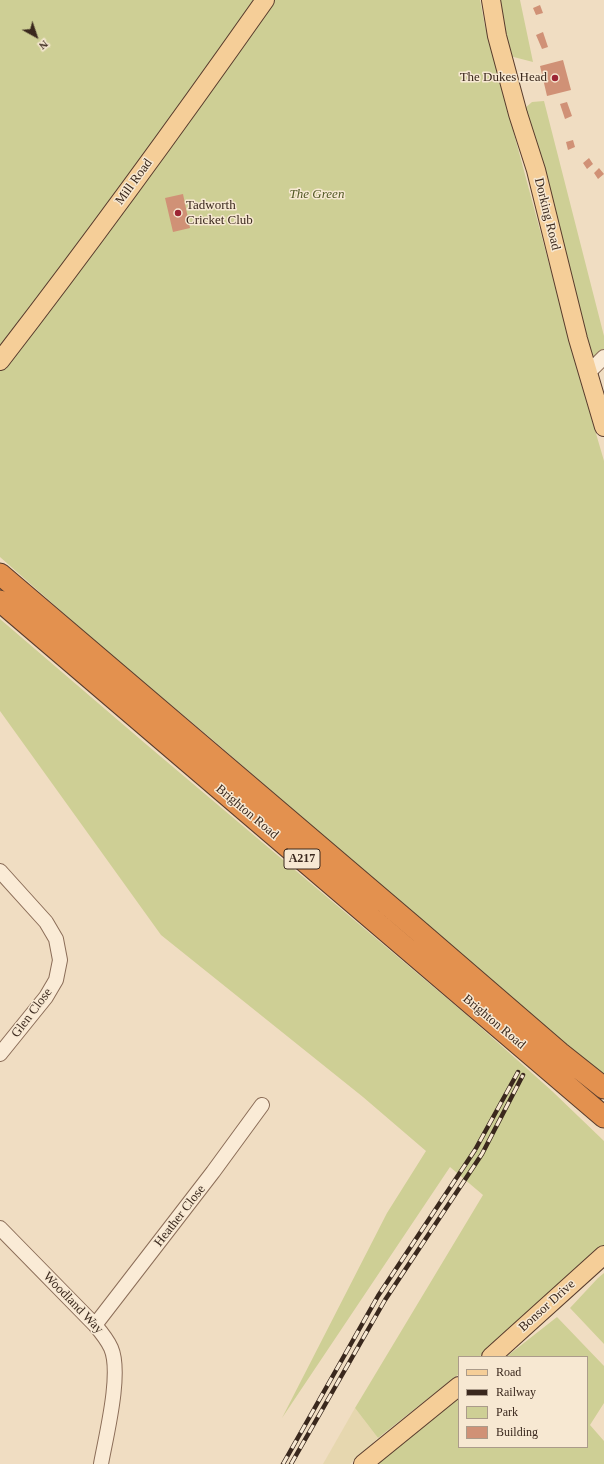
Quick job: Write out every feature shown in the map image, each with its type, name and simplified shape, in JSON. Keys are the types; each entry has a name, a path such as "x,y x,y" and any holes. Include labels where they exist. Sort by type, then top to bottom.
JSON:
{"highway":[{"name":"Brighton Road","path":"0,574 402,916 570,1062 604,1088"},
{"name":"Brighton Road","path":"0,601 604,1117"}],"main road":[{"name":"Mill Road","path":"0,361 60,284 135,182 265,0"},
{"name":"Dorking Road","path":"491,0 497,36 518,114 536,170 586,370 604,427"},
{"name":"Bonsor Drive","path":"492,1356 604,1255"},
{"path":"363,1464 458,1387"}],"street":[{"path":"586,370 593,368 604,357"},
{"name":"Glen Close","path":"0,871 46,922 56,939 60,960 56,980 46,997 0,1054"},
{"name":"Heather Close","path":"95,1325 213,1172 262,1105"},
{"name":"Woodland Way","path":"0,1228 95,1325 111,1348 114,1361 112,1406 100,1464"}],"shaded area":[{"path":"355,1408 378,1438 350,1464 323,1464"}],"green space":[{"name":"The Green","path":"0,0 480,0 485,26 579,375 604,461 604,1079 214,741 95,641 0,557"},
{"path":"491,0 520,0 533,62 502,54"},
{"path":"544,101 604,336 604,357 592,367 518,114 532,102"},
{"path":"0,619 469,1017 552,1091 604,1141 604,1248 480,1356 458,1356 458,1375 378,1438 355,1408 483,1195 450,1167 282,1418 387,1213 426,1151 363,1097 161,935 0,711"},
{"path":"604,1273 604,1344 570,1308"},
{"path":"557,1317 604,1366 604,1403 590,1425 604,1441 604,1464 372,1464 458,1395 458,1448 588,1448 588,1356 507,1356"}],"building":[{"path":"540,5 543,13 536,15 533,8"},
{"path":"543,32 548,47 542,49 536,35"},
{"name":"The Dukes Head","path":"563,60 571,90 547,96 540,66"},
{"path":"567,102 572,116 565,119 560,104"},
{"path":"573,140 575,147 568,150 566,142"},
{"path":"589,158 593,164 587,169 583,163"},
{"path":"599,168 604,174 598,179 594,173"},
{"name":"Tadworth Cricket Club","path":"183,194 190,228 173,232 165,198"}],"railway":[{"path":"283,1464 378,1296 475,1150 518,1072"},
{"path":"291,1464 385,1300 482,1154 523,1075"}],"place":[{"name":"The Dukes Head","path":"555,78"},
{"name":"Tadworth Cricket Club","path":"178,213"}]}
